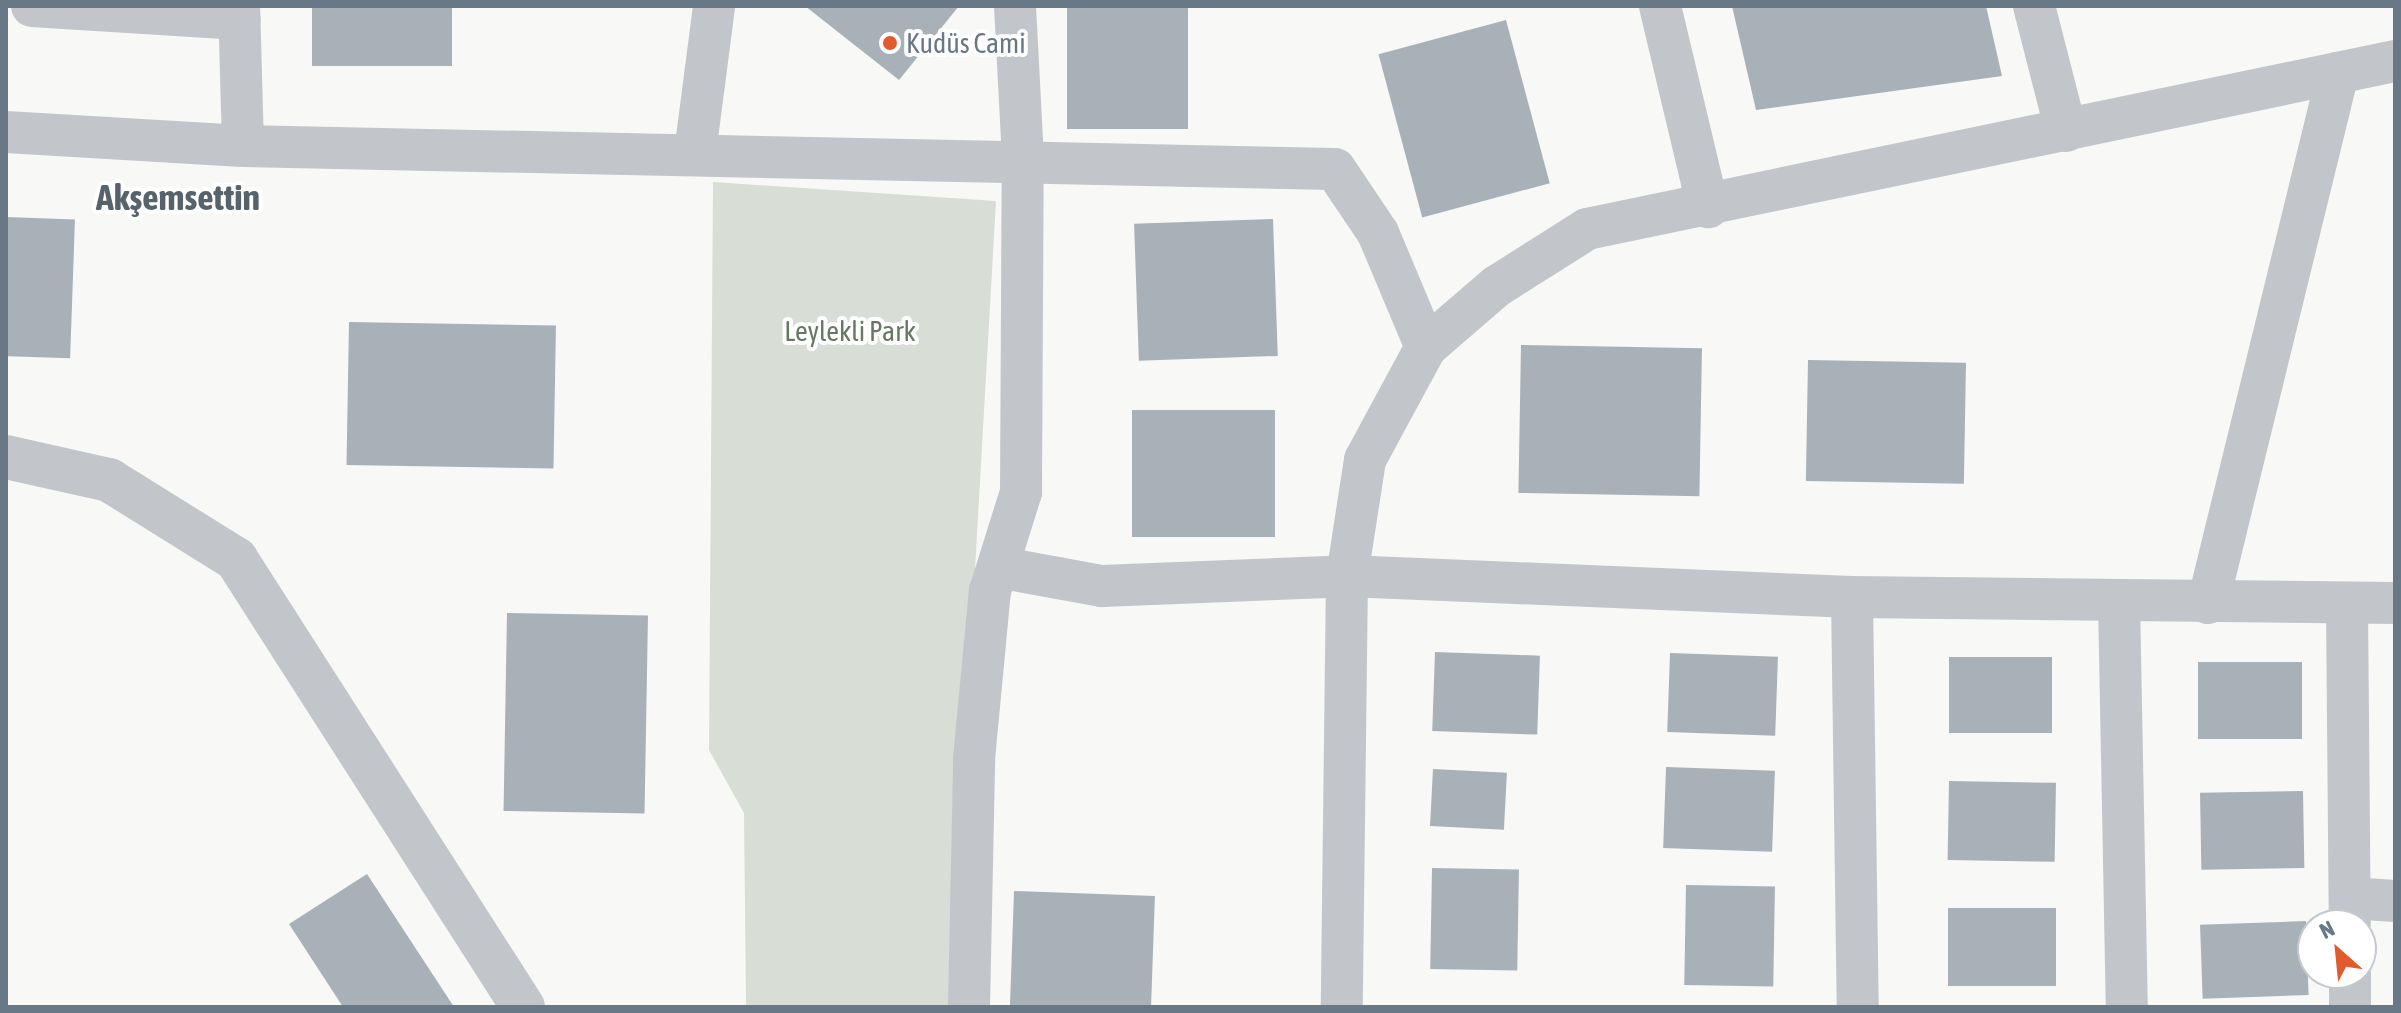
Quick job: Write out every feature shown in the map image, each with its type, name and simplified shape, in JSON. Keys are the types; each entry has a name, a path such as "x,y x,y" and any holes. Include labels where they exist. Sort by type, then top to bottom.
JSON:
{"street":[{"path":"32,6 240,12 243,146"},
{"path":"695,153 714,6"},
{"path":"969,1007 974,759 998,567 1021,492 1023,159 1015,6"},
{"path":"1660,6 1708,207"},
{"path":"2034,6 2066,131"},
{"path":"1342,1007 1347,576 1365,460 1426,347 1497,286 1587,229 1708,207 2395,61"},
{"path":"2208,603 2338,73"},
{"path":"6,132 243,146 1023,159 1335,169 1378,233 1426,347"},
{"path":"6,457 109,480 236,559 523,1007"},
{"path":"998,567 1102,586 1347,576 1852,597 2347,605 2395,603"},
{"path":"1852,597 1858,1007"},
{"path":"2119,601 2127,1007"},
{"path":"2347,605 2350,909"},
{"path":"2362,909 2395,901"}],"green space":[{"name":"Leylekli Park","path":"713,182 996,201 950,1007 746,1007 744,813 709,750"}],"building":[{"path":"312,6 452,6 452,66 312,66"},
{"name":"Kudüs Cami","path":"805,6 959,6 899,80"},
{"path":"1067,6 1188,6 1188,129 1067,129"},
{"path":"1732,6 1986,6 2002,76 1756,110"},
{"path":"1506,20 1550,183 1422,217 1378,54"},
{"path":"6,217 75,219 70,358 6,356"},
{"path":"1273,219 1278,356 1139,361 1134,224"},
{"path":"349,322 556,326 553,469 347,465"},
{"path":"1521,345 1702,348 1699,496 1518,493"},
{"path":"1808,360 1966,363 1964,484 1806,481"},
{"path":"1132,410 1275,410 1275,537 1132,537"},
{"path":"507,613 648,615 645,813 504,811"},
{"path":"1435,652 1540,656 1537,735 1432,731"},
{"path":"1670,653 1778,657 1775,736 1667,732"},
{"path":"1949,657 2052,657 2052,733 1949,733"},
{"path":"2198,662 2302,662 2302,739 2198,739"},
{"path":"1666,767 1775,771 1772,852 1663,848"},
{"path":"1433,769 1507,773 1504,830 1430,826"},
{"path":"1949,781 2056,783 2055,862 1948,860"},
{"path":"2303,791 2304,868 2201,870 2200,793"},
{"path":"1432,868 1519,870 1517,971 1430,969"},
{"path":"367,874 454,1007 343,1007 289,924"},
{"path":"1686,885 1775,887 1773,987 1684,985"},
{"path":"1014,891 1155,896 1151,1007 1010,1007"},
{"path":"1948,908 2056,908 2056,986 1948,986"},
{"path":"2297,921 2297,989 2308,989 2309,995 2203,999 2200,925"}],"place":[{"name":"Kudüs Cami","path":"890,43"}],"district":[{"name":"Akşemsettin","path":"178,198"}]}
